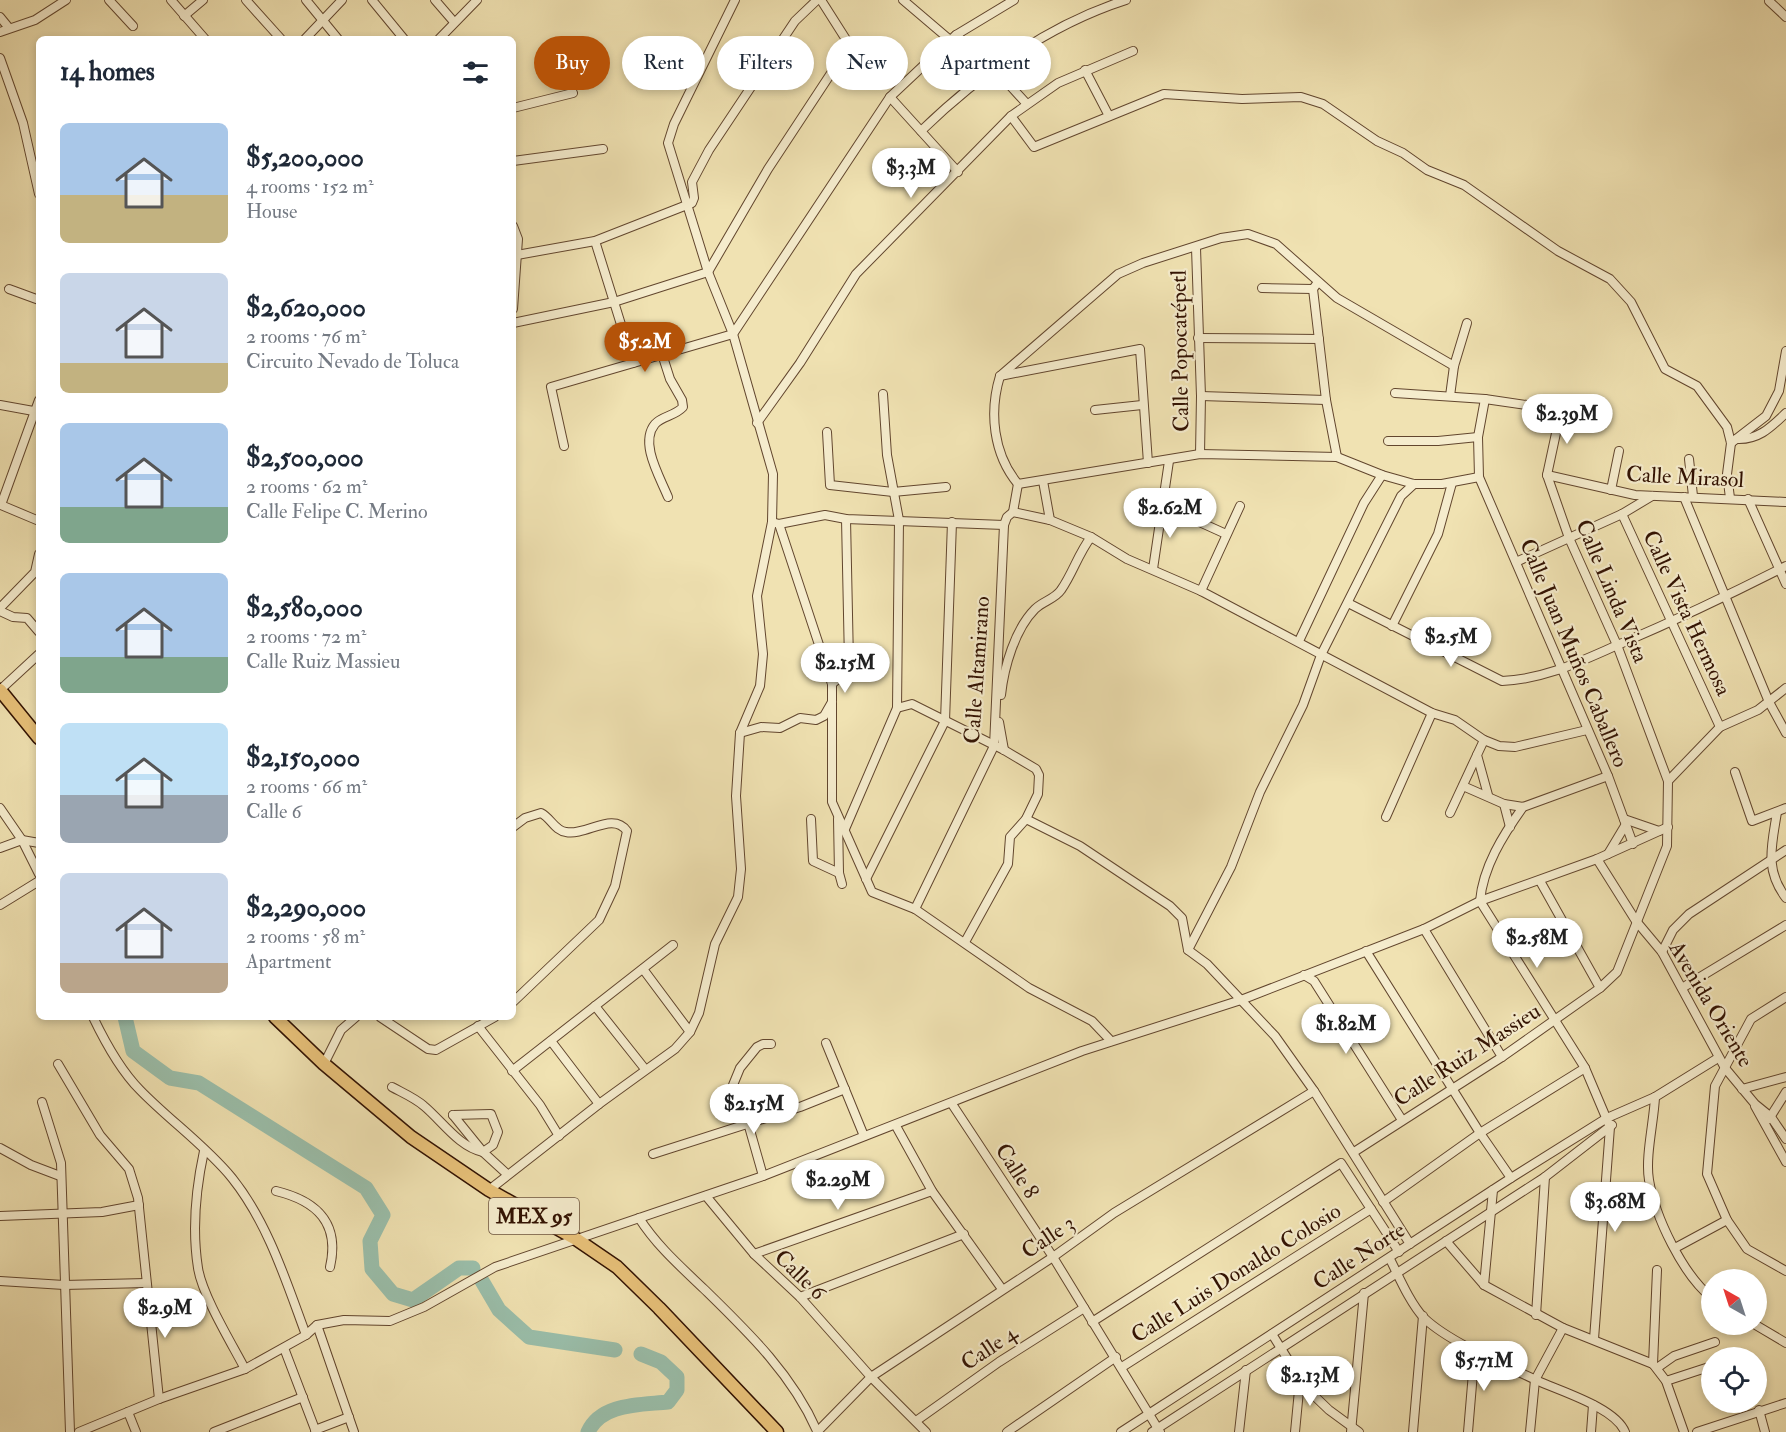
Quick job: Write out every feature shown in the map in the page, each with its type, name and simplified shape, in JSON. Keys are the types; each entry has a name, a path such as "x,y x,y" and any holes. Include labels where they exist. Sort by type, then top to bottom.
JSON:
{"main road":[{"path":"0,690 36,734"},
{"name":"MEX 95","path":"278,1020 324,1064 411,1137 489,1191 576,1239 617,1267 777,1432"}],"street":[{"path":"0,32 35,20 66,0"},
{"path":"109,0 133,26"},
{"path":"171,0 202,36"},
{"path":"184,16 203,0"},
{"path":"246,0 278,36"},
{"path":"306,0 335,36"},
{"path":"308,36 342,0"},
{"path":"372,0 402,36"},
{"path":"435,0 454,22"},
{"path":"442,36 477,0"},
{"path":"735,0 674,124 668,143 708,272 733,334 773,474 776,523 832,684 832,802 872,892 915,909 1029,988 1092,1021 1111,1041"},
{"path":"516,322 614,302 708,272 768,169 845,52 847,41 819,0 795,21 710,150 692,182 694,198 686,206 595,241 517,255"},
{"path":"956,36 1014,0"},
{"path":"1045,36 1098,9 1126,0"},
{"path":"906,1 950,36"},
{"path":"1769,1 1786,17"},
{"path":"0,17 9,28"},
{"path":"757,423 800,363 856,273 1011,116 1026,104 1085,70 1133,51"},
{"path":"0,62 23,123 36,177"},
{"path":"564,446 551,387 733,334 890,97 920,69"},
{"path":"1085,70 1109,116"},
{"path":"921,131 969,90"},
{"path":"1014,90 1026,104"},
{"path":"516,107 573,93"},
{"path":"1011,116 1034,147 1164,94 1242,99 1301,98 1323,104 1377,141 1403,153 1427,170 1464,185 1558,251 1610,279 1631,302 1665,369 1697,386 1734,441"},
{"path":"890,97 958,172"},
{"path":"516,161 603,149"},
{"path":"516,234 518,239 516,267"},
{"path":"776,523 825,515 846,519 1004,525 1007,517 1013,512 1018,484 1008,472 997,441 993,398 1000,376 1118,274 1143,263 1196,248 1221,238 1248,234 1276,244 1316,286 1454,366"},
{"path":"595,241 633,363"},
{"name":"Calle Popocatépetl","path":"1196,248 1201,396 1200,454"},
{"path":"1262,288 1316,286"},
{"path":"1316,286 1326,400 1337,457"},
{"path":"9,290 36,299"},
{"path":"1450,396 1454,366 1467,323"},
{"path":"1198,338 1319,339"},
{"path":"1000,376 1140,348 1142,405 1148,463"},
{"path":"1730,498 1727,474 1734,441 1766,416 1779,391 1786,351"},
{"path":"662,354 683,407 678,413 656,422 649,434 648,445 668,497"},
{"path":"1395,393 1485,399 1561,410 1547,475"},
{"path":"845,829 897,708 899,520 893,492 883,394"},
{"path":"1201,396 1326,400"},
{"path":"1018,484 1169,461 1200,454 1337,457 1382,475 1414,484 1452,483 1479,477 1478,437 1485,399"},
{"path":"0,405 36,412"},
{"path":"1095,410 1142,405"},
{"path":"1734,441 1748,440 1765,433 1786,413"},
{"path":"36,415 1,505 36,520"},
{"path":"827,432 830,485 893,492 946,487"},
{"path":"1388,441 1438,441 1478,437"},
{"path":"1611,490 1619,451"},
{"path":"1689,459 1693,496"},
{"path":"1153,569 1169,461"},
{"path":"1299,641 1364,503 1382,475"},
{"name":"Calle Mirasol","path":"1547,475 1611,490 1652,496 1786,501"},
{"name":"Calle Linda Vista","path":"1547,475 1569,538 1617,645 1668,782"},
{"name":"Calle Juan Muños Caballero","path":"1479,477 1608,776 1633,844"},
{"path":"1043,481 1050,520"},
{"path":"1392,626 1438,534 1452,483"},
{"path":"1188,950 1231,867 1260,792 1303,705 1321,655 1401,496 1414,484"},
{"path":"1516,562 1622,514 1652,496"},
{"path":"1683,497 1769,702 1786,733"},
{"path":"1748,499 1783,568 1786,584"},
{"path":"1162,505 1226,534"},
{"path":"1201,591 1239,506"},
{"path":"1013,512 1050,520 1091,537 1127,559 1201,591 1252,620 1299,641 1321,655 1432,713 1455,720 1484,740 1499,746 1515,747 1587,730"},
{"name":"Calle Vista Hermosa","path":"1622,514 1720,727"},
{"path":"832,684 843,675 849,662 846,519"},
{"path":"866,879 945,722 952,522"},
{"path":"489,1191 507,1174 598,1104 675,1049 690,1032 699,1013 715,944 738,897 741,868 736,796 740,733 760,686 763,654 757,596 776,523"},
{"name":"Calle Altamirano","path":"915,909 994,746 1004,525"},
{"path":"1004,750 999,724 1001,692 1012,650 1035,608 1060,592 1077,555 1091,537"},
{"path":"36,565 34,572 0,609 13,618 27,618 36,628"},
{"path":"1348,603 1502,681 1527,680 1562,670 1726,598 1783,568"},
{"path":"0,690 36,657"},
{"path":"1668,782 1720,727 1758,710 1786,688"},
{"path":"740,733 761,727 780,728 800,718 816,720 824,716 833,700"},
{"path":"897,708 912,704 1004,750 1036,769 1040,775 1038,794 1026,819 1010,837 1008,864 965,942"},
{"path":"1386,817 1432,713"},
{"path":"1450,813 1484,740"},
{"path":"1477,755 1488,795"},
{"path":"1735,772 1752,821 1786,808"},
{"path":"1463,786 1488,795 1504,804 1523,807 1608,776"},
{"name":"Calle Ruiz Massieu","path":"1354,1152 1502,1057 1600,988 1617,972 1667,846 1668,782"},
{"path":"1504,804 1510,827"},
{"path":"1523,807 1490,861 1481,885 1480,901 1585,1068 1610,1127 1594,1339"},
{"path":"0,808 22,840 36,868"},
{"path":"1777,812 1769,859 1779,889 1786,898"},
{"path":"516,826 541,813 549,818 559,830 568,833 615,822 623,825 627,831 615,886 599,920 516,999"},
{"path":"838,814 839,873 842,884"},
{"path":"811,819 813,861 839,873"},
{"path":"1026,819 1080,846 1170,906 1182,918 1188,950 1207,964 1275,1036 1354,1152 1410,1244"},
{"path":"1608,854 1625,822 1659,831"},
{"path":"79,1432 159,1399 245,1369 306,1335 317,1325 344,1320 390,1321 424,1307 495,1267 763,1176 1111,1041 1241,1000 1424,928 1480,901 1597,859 1668,827"},
{"path":"0,848 22,840 36,842"},
{"path":"32,859 36,850"},
{"path":"1662,952 1673,930 1689,914 1769,859 1786,850"},
{"name":"Avenida Oriente","path":"1597,859 1636,921 1662,952 1718,1058 1755,1104 1771,1117 1786,1139"},
{"path":"1540,881 1600,988"},
{"path":"0,905 36,883"},
{"path":"1682,988 1786,925"},
{"path":"1424,928 1502,1057"},
{"path":"512,1071 673,945"},
{"path":"1366,951 1480,1133 1511,1178"},
{"path":"643,969 690,1032"},
{"path":"1304,975 1314,981 1402,1120"},
{"path":"1786,998 1751,1018 1715,1086 1707,1174 1727,1220 1747,1249 1786,1271"},
{"path":"595,1006 645,1069"},
{"path":"94,1020 106,1044 138,1088 231,1177 264,1232 306,1335"},
{"path":"324,1064 341,1030 353,1020"},
{"path":"384,1020 428,1049 445,1047 489,1020"},
{"path":"478,1026 540,1105 559,1136"},
{"path":"551,1041 598,1104"},
{"path":"826,1043 864,1136"},
{"path":"763,1176 748,1123 739,1106 734,1085 740,1068 757,1047 771,1044"},
{"name":"Calle Norte","path":"1121,1432 1606,1118 1655,1097 1718,1058"},
{"path":"58,1064 100,1135 129,1169 139,1205 159,1399"},
{"path":"1383,1202 1480,1133 1585,1068"},
{"path":"1742,1089 1786,1077"},
{"path":"392,1087 423,1105 451,1132 476,1150 483,1152"},
{"path":"653,1154 845,1089"},
{"name":"Calle 3","path":"817,1432 871,1377 1002,1288 1053,1257 1114,1212 1314,1091"},
{"path":"1762,1123 1771,1117 1786,1092"},
{"path":"1655,1097 1648,1179 1658,1213 1675,1248 1688,1271 1701,1286"},
{"path":"42,1102 61,1163 70,1432"},
{"name":"Calle 8","path":"952,1104 1116,1356 1157,1431"},
{"name":"Avenida Oriente","path":"1755,1104 1762,1123 1786,1162"},
{"path":"483,1152 493,1145 498,1132 491,1114 453,1115 483,1152 507,1174"},
{"name":"Calle Norte","path":"1157,1431 1281,1347 1545,1177 1610,1127 1619,1114"},
{"path":"896,1126 932,1191 1002,1288"},
{"path":"0,1148 31,1165 60,1176"},
{"path":"204,1151 196,1186 198,1269 217,1316 245,1369"},
{"path":"1092,1322 1341,1163 1400,1252"},
{"path":"1536,1315 1545,1177"},
{"path":"1484,1285 1493,1190"},
{"path":"276,1191 298,1196 328,1220 334,1250 330,1267"},
{"path":"754,1254 932,1191"},
{"name":"Calle 6","path":"706,1196 754,1254 800,1297 871,1377 926,1432"},
{"path":"0,1216 102,1212 139,1205"},
{"name":"Calle Luis Donaldo Colosio","path":"1122,1367 1371,1209"},
{"path":"639,1218 656,1245 747,1332 789,1379 817,1432"},
{"path":"1675,1248 1727,1220"},
{"path":"800,1297 964,1234"},
{"path":"1446,1241 1484,1285 1563,1328 1655,1366 1666,1381 1684,1432"},
{"path":"1390,1259 1423,1317 1438,1329 1535,1380 1593,1405 1613,1417 1625,1432"},
{"path":"1655,1366 1657,1270"},
{"path":"0,1281 64,1285 146,1282"},
{"path":"1352,1429 1364,1293"},
{"name":"Calle 4","path":"916,1421 999,1362 1084,1308"},
{"path":"1413,1432 1423,1317"},
{"path":"317,1325 354,1432"},
{"path":"1530,1432 1535,1380 1563,1328"},
{"path":"1767,1332 1786,1343"},
{"path":"1272,1334 1300,1379 1329,1410 1359,1432"},
{"path":"1655,1366 1674,1356 1715,1342"},
{"path":"284,1348 316,1431 349,1418"},
{"path":"1468,1432 1475,1349"},
{"name":"Calle Luis Donaldo Colosio","path":"1007,1432 1116,1356"},
{"path":"1666,1381 1701,1370"},
{"path":"1239,1432 1246,1371"},
{"path":"1295,1432 1300,1379"},
{"path":"214,1432 303,1397"},
{"path":"1767,1407 1785,1401"},
{"path":"1591,1432 1593,1405"},
{"path":"128,1413 136,1432"},
{"path":"1697,1432 1751,1413"},
{"path":"1759,1413 1762,1431"}],"waterway":[{"path":"126,1020 133,1051 170,1078 199,1083 366,1188 383,1215 370,1241 372,1269 393,1294 413,1300 459,1268 473,1268"},
{"path":"482,1281 499,1310 529,1337 615,1350"},
{"path":"588,1432 594,1423 612,1411 634,1405 668,1402 677,1390 677,1377 661,1362 641,1354"}]}
